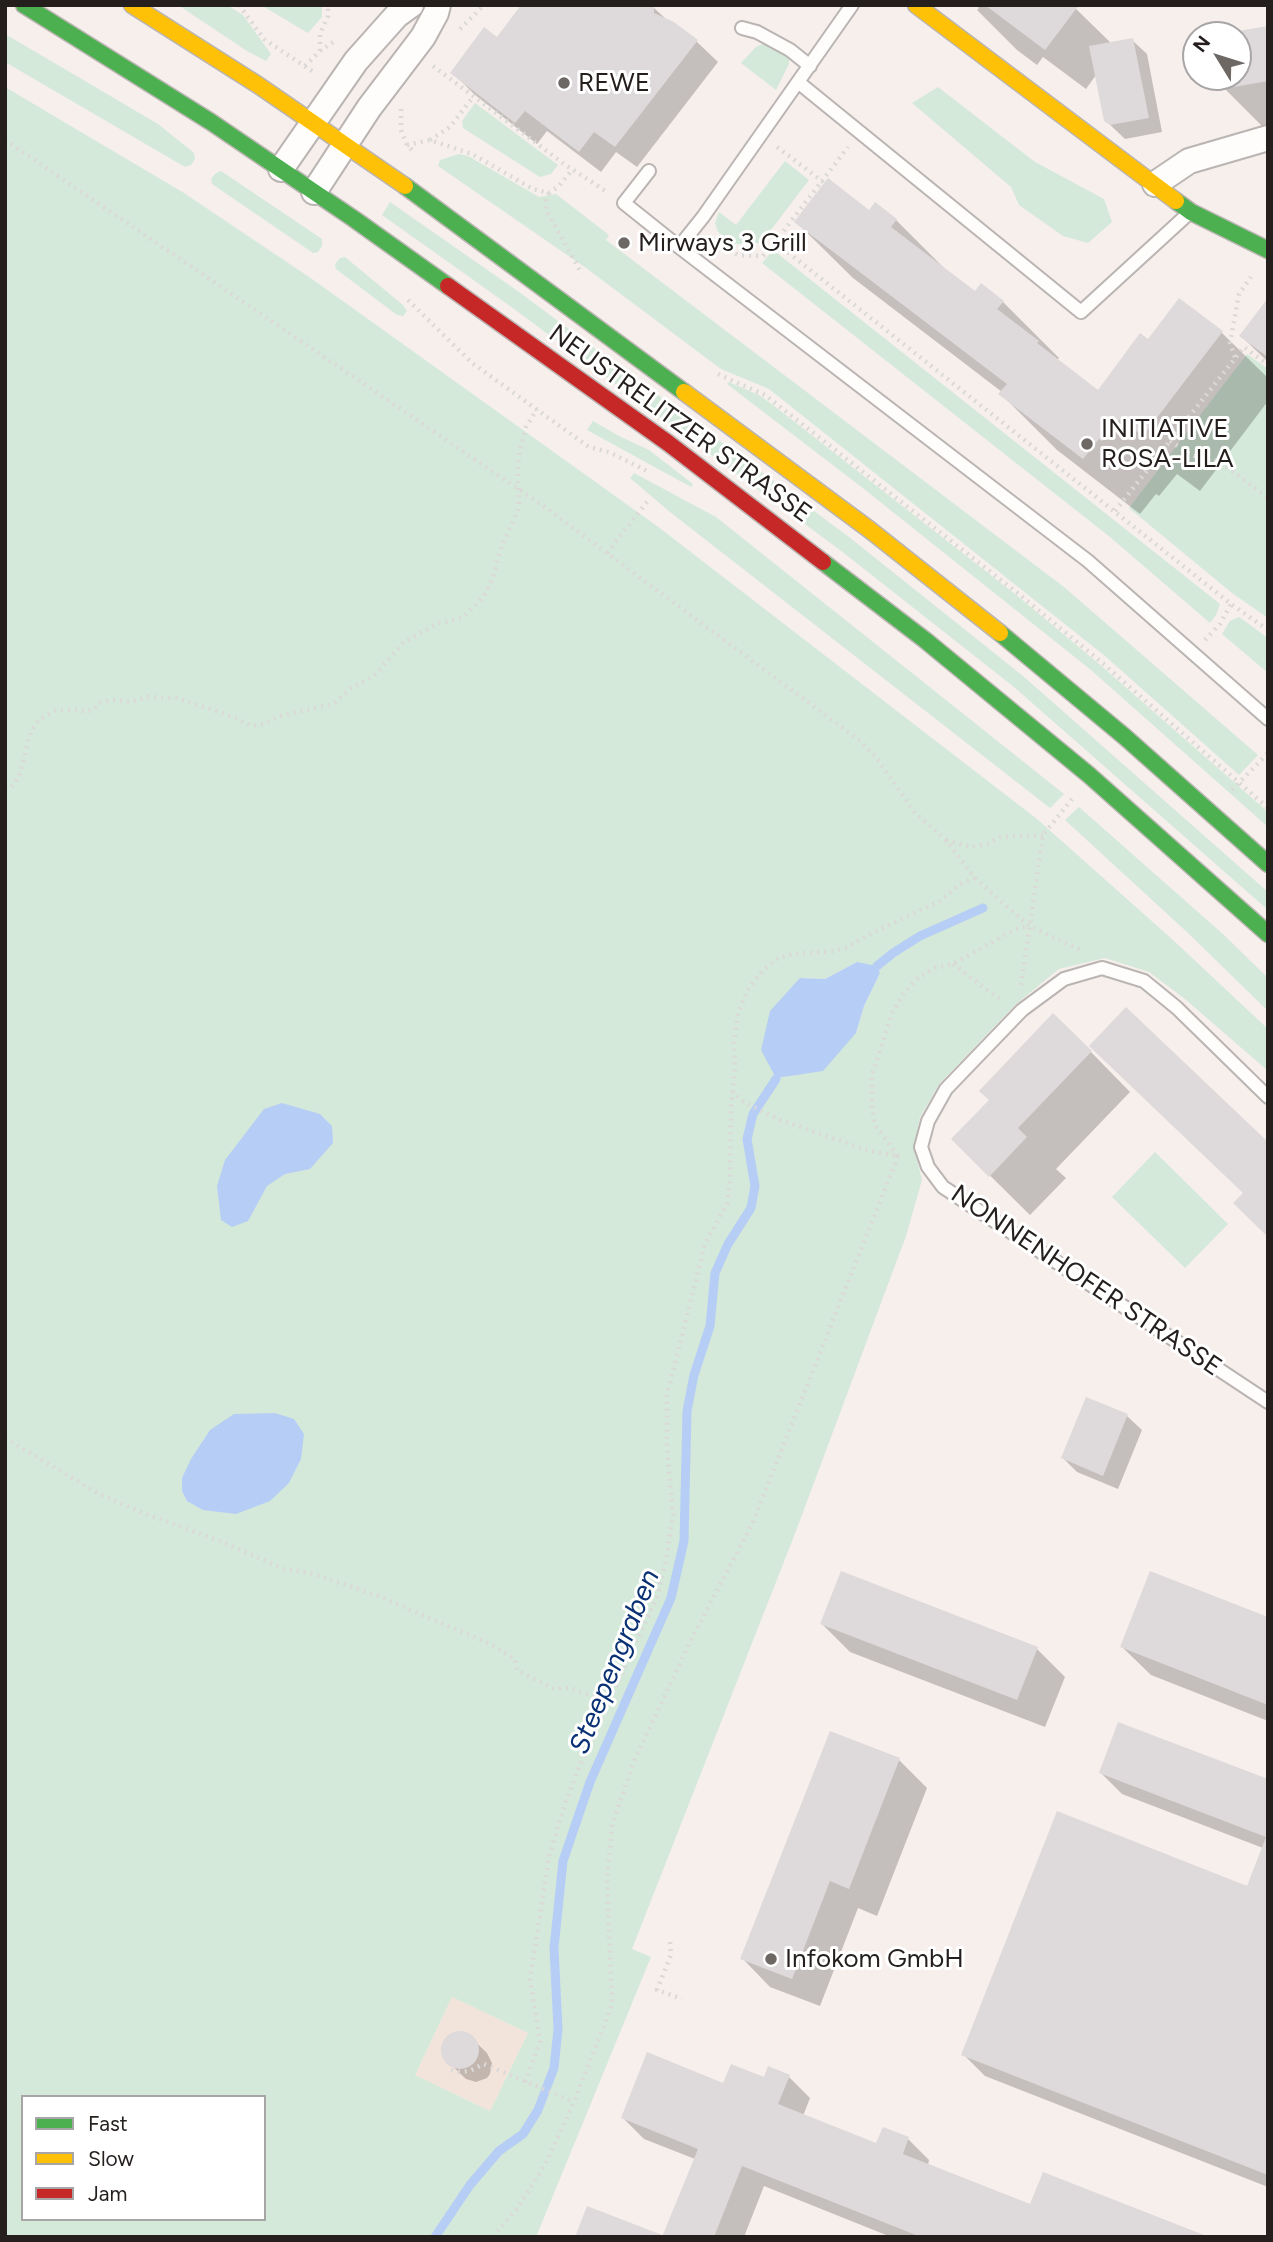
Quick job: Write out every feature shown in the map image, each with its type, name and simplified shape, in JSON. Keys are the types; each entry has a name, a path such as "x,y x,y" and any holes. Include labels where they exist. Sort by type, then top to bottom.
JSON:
{"main road":[{"name":"NEUSTRELITZER STRASSE","path":"24,5 281,169 442,280 668,443 925,640 1089,775 1268,934"},
{"name":"NEUSTRELITZER STRASSE","path":"132,5 345,144 554,295 870,530 1037,662 1268,864"},
{"path":"916,5 1191,212 1268,250"}],"street":[{"path":"281,169 356,61 397,15 411,5"},
{"path":"314,192 386,83 423,37 438,5"},
{"path":"1155,184 1189,161 1268,138"}],"lane":[{"path":"679,247 852,5"},
{"path":"742,28 790,50 810,66"},
{"path":"798,82 1081,312 1191,212"},
{"path":"649,171 624,203 1087,561 1268,719"},
{"path":"1022,1010 1064,979 1102,968 1144,981 1177,1008 1268,1097"},
{"name":"NONNENHOFER STRASSE","path":"1022,1010 946,1089 928,1121 921,1147 928,1167 943,1187 1268,1402"}],"path":[{"path":"239,5 264,39 304,65"},
{"path":"320,51 320,34 328,16 328,5"},
{"path":"429,64 572,170 624,203"},
{"path":"401,130 407,145 430,140 450,127 473,97"},
{"path":"689,235 714,240 738,255 763,256 859,132"},
{"path":"761,134 821,181"},
{"path":"5,140 520,489 859,740 876,757 915,813 946,840 975,878 1029,926 1085,952 1102,968"},
{"path":"430,140 472,154 533,189 549,193"},
{"path":"572,170 558,187 549,193 546,210 584,278"},
{"path":"775,242 1231,604 1268,630"},
{"path":"1235,357 1230,343 1239,294 1254,274"},
{"path":"1115,511 1244,347 1268,365"},
{"path":"472,363 589,447"},
{"path":"5,789 10,788 19,777 31,731 39,720 55,711 74,709 86,712 101,702 115,699 131,702 148,697 176,698 252,726 264,724 280,716 333,704 352,687 373,677 404,642 437,624 461,618 484,596 519,507 520,449 526,427 537,409"},
{"path":"1170,441 1191,455 1220,462 1268,498"},
{"path":"607,553 647,502"},
{"path":"583,545 588,539"},
{"path":"1193,654 1220,624 1231,604"},
{"path":"1240,783 1268,753"},
{"path":"1022,1010 1020,996 1044,835 1076,794"},
{"path":"946,840 972,847 987,844 1000,837 1044,835"},
{"path":"527,2083 540,2042 530,1979 549,1857 579,1767 657,1597 667,1555 673,1515 667,1447 667,1395 705,1244 727,1204 732,1151 734,1042 738,1014 747,991 762,971 778,958 846,948 940,901 960,884 975,878"},
{"path":"898,1156 875,1125 872,1106 872,1075 892,1013 904,992 918,978 935,968 953,964 1014,930 1029,926"},
{"path":"953,964 1004,1002 1022,1010"},
{"path":"732,1090 742,1101 780,1120 870,1151 898,1156"},
{"path":"493,2237 519,2206 547,2161 612,2005 607,1880 612,1825 634,1760 691,1640 752,1522 898,1156"},
{"path":"5,1438 99,1494 132,1509 220,1541 284,1569 311,1573 378,1596 490,1644 515,1659 517,1670 554,1689 570,1688 599,1698 605,1711"},
{"path":"670,1942 671,1955 657,1990 682,1999"},
{"path":"451,2070 469,2071 484,2064 573,2102"}],"shaded area":[{"path":"452,1997 528,2033 490,2111 415,2075"}],"green space":[{"path":"178,5 227,5 243,15 271,54 266,61 247,51"},
{"path":"261,5 322,5 322,17 308,33"},
{"path":"5,34 158,124 194,153 195,159 191,165 185,167 5,62"},
{"path":"763,44 789,58 789,64 776,90 741,63 756,47"},
{"path":"5,87 184,193 312,279 657,526 1037,819 1268,1029 1268,1071 1185,999 1149,972 1105,958 1059,969 1016,1004 940,1083 920,1117 914,1147 922,1180 906,1236 796,1531 632,1949 651,1957 536,2237 5,2237","holes":["857,962 880,973 864,1006 856,1033 800,978 825,979","452,1997 528,2033 490,2111 415,2075"]},
{"path":"938,87 1035,162 1104,199 1112,222 1088,243 1063,236 1019,205 1011,187 912,103"},
{"path":"475,103 558,165 551,174 540,177 463,128 462,121"},
{"path":"459,154 468,156 539,197 556,194 609,235 606,240 1064,587 1258,755 1239,775 1105,656 769,389 721,369 586,268 438,166 440,160"},
{"path":"785,161 809,180 761,243 734,244 718,232 715,223 719,212 736,225"},
{"path":"221,171 322,239 318,252 313,253 212,184 211,179"},
{"path":"390,202 519,292 849,537 1023,676 1268,892 1268,910 1014,687 840,550 510,306 382,215"},
{"path":"773,250 1220,604 1210,623 1110,537 762,263"},
{"path":"345,257 403,305 407,311 403,316 397,315 336,269 335,264"},
{"path":"1247,354 1268,369 1268,618 1232,593 1129,508"},
{"path":"729,382 759,395 773,405 1020,598 1268,812 1268,827 1091,670 727,384"},
{"path":"593,421 649,450 693,484 691,487 587,430"},
{"path":"634,473 716,517 1064,794 1050,808 670,512 630,478"},
{"path":"1239,617 1268,638 1268,673 1222,634 1230,621"},
{"path":"1079,807 1224,935 1268,978 1268,1011 1065,820"},
{"path":"1155,1152 1228,1224 1185,1268 1112,1197"}],"water":[{"path":"857,962 877,966 880,973 864,1006 856,1033 823,1071 776,1078 761,1050 770,1011 800,978 825,979"},
{"path":"282,1103 320,1114 332,1126 333,1143 310,1169 285,1174 267,1186 248,1221 232,1227 221,1220 217,1186 225,1160 264,1109"},
{"path":"275,1413 294,1419 304,1434 301,1459 289,1483 270,1501 236,1514 203,1510 187,1501 182,1491 182,1478 210,1430 234,1414"}],"building":[{"name":"REWE","path":"521,5 654,5 654,13 674,22 698,40 615,147 594,132 579,152 525,111 515,123 450,73 484,27 497,37"},
{"path":"985,5 1079,5 1045,50"},
{"path":"1268,26 1268,81 1252,84 1252,29"},
{"path":"1133,38 1149,118 1110,125 1104,121 1089,46"},
{"path":"828,178 869,210 875,202 897,219 891,227 975,291 981,283 1004,301 997,309 1098,390 1140,333 1148,339 1179,298 1223,331 1143,436 1120,419 1083,459 998,394 1007,384 794,222"},
{"path":"1268,298 1268,357 1239,336"},
{"path":"1126,1007 1268,1142 1268,1237 1233,1203 1243,1193 1089,1046"},
{"path":"1053,1013 1092,1051 1018,1128 1027,1137 989,1177 951,1139 989,1100 979,1091"},
{"path":"1086,1397 1128,1414 1103,1476 1061,1458"},
{"path":"841,1571 1038,1647 1017,1700 820,1624"},
{"path":"1150,1571 1268,1617 1268,1705 1120,1647"},
{"path":"1118,1722 1268,1779 1268,2175 961,2055 1057,1811 1247,1886 1266,1837 1099,1773"},
{"path":"830,1731 900,1758 849,1889 830,1881 792,1979 740,1959"},
{"path":"460,2031 473,2037 479,2050 473,2063 460,2069 447,2063 441,2050 447,2037"},
{"path":"647,2052 723,2083 731,2064 764,2077 768,2066 790,2075 778,2104 876,2143 883,2127 909,2137 903,2154 1030,2204 1043,2172 1204,2237 921,2237 742,2166 714,2237 662,2237 698,2149 621,2118"},
{"path":"587,2206 662,2235 662,2237 575,2237"}],"waterway":[{"name":"Steepengraben","path":"877,966 920,936 983,908"},
{"name":"Steepengraben","path":"435,2237 470,2185 499,2151 523,2134 538,2110 554,2068 558,2029 554,1948 563,1861 590,1782 671,1598 684,1541 687,1411 694,1375 710,1326 715,1273 728,1244 751,1208 755,1186 747,1139 753,1114 776,1079"}],"traffic: fast":[{"path":"24,5 211,122 448,286"},
{"path":"405,186 684,392"},
{"path":"1176,201 1191,212 1268,250"},
{"path":"823,562 925,640 1089,775 1268,934"},
{"path":"1000,633 1125,737 1268,864"}],"traffic: slow":[{"path":"132,5 258,85 405,186"},
{"path":"916,5 1176,201"},
{"path":"684,392 870,530 1000,633"}],"traffic: jam":[{"path":"448,286 668,443 823,562"}],"place":[{"name":"REWE","path":"564,83"},
{"name":"Mirways 3 Grill","path":"624,243"},
{"name":"INITIATIVE ROSA-LILA","path":"1087,444"},
{"name":"Infokom GmbH","path":"771,1959"}]}
